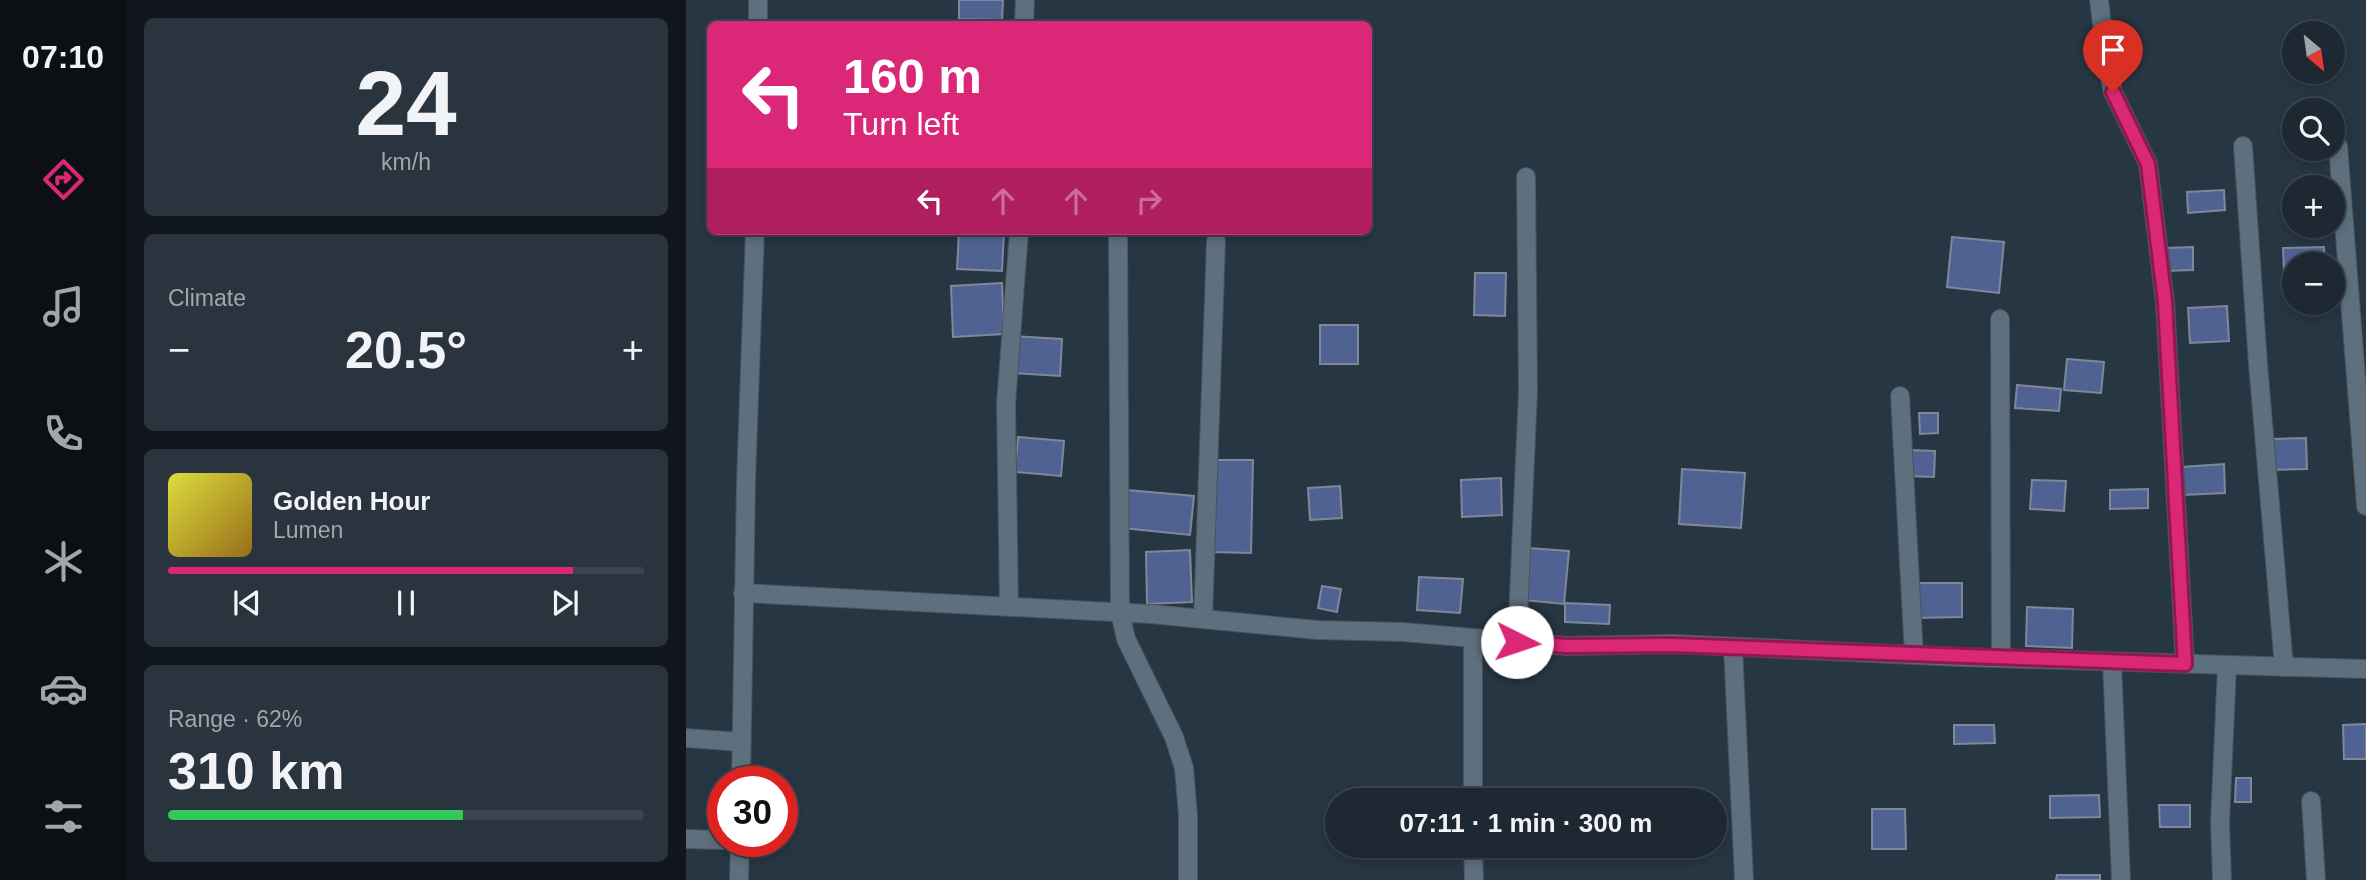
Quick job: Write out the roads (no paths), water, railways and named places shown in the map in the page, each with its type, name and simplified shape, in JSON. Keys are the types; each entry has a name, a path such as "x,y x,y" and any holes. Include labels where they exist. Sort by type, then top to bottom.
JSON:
{"street":[{"path":"758,0 758,21"},
{"path":"1024,21 1025,0"},
{"path":"2099,0 2113,92 2148,164 2165,302 2185,664"},
{"path":"2244,146 2258,364 2284,667"},
{"path":"2339,161 2366,506"},
{"path":"1517,642 1528,391 1527,177"},
{"path":"741,766 743,593 755,235"},
{"path":"1009,607 1006,404 1019,235"},
{"path":"1118,235 1120,613 1126,639 1174,737 1184,768 1188,815 1188,880"},
{"path":"1203,619 1216,241"},
{"path":"2000,319 2001,658"},
{"path":"1900,396 1914,655"},
{"path":"743,593 1120,613 1317,630 1403,632 1567,646 1673,645 2366,669"},
{"path":"1474,639 1474,788"},
{"path":"1733,647 1744,880"},
{"path":"2112,662 2121,880"},
{"path":"2222,880 2220,822 2227,666"},
{"path":"686,738 741,742"},
{"path":"2311,801 2316,880"},
{"path":"686,839 707,840"},
{"path":"739,880 740,857"},
{"path":"1474,858 1474,880"}]}
